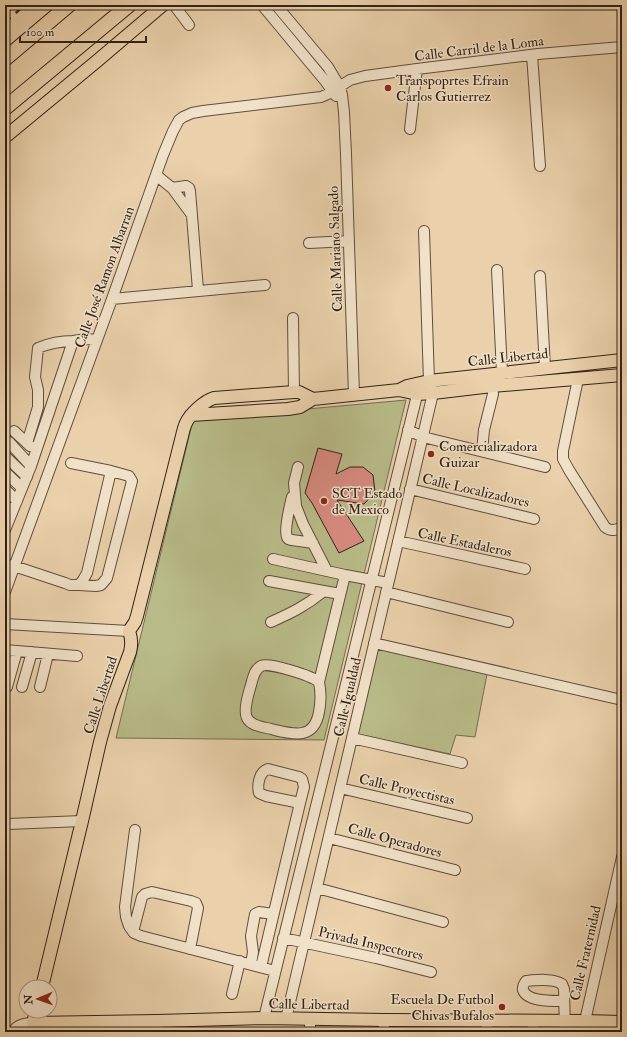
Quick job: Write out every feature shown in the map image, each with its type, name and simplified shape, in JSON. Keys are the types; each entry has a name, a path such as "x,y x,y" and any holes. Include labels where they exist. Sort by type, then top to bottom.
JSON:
{"highway":[{"path":"5,59 70,5"},
{"path":"5,108 129,5"}],"main road":[{"path":"5,137 163,5"},
{"name":"Calle Libertad","path":"191,415 288,409 300,407 312,399 399,390 502,373 622,360"},
{"name":"Calle Libertad","path":"422,386 433,393 492,386 622,375"},
{"name":"Calle Libertad","path":"44,979 100,742 110,706 130,652 132,637 129,631 137,616 186,422 191,415 209,400 214,398 299,392 312,399"},
{"name":"Calle Libertad","path":"34,1023 157,1027 264,1018 310,1019 384,1026 564,1026 585,1021"},
{"path":"34,1023 35,1019"},
{"name":"Calle Fraternidad","path":"585,1021 622,1022"}],"street":[{"path":"174,5 189,25"},
{"name":"Calle Mariano Salgado","path":"262,5 326,82 337,89"},
{"name":"Calle Mariano Salgado","path":"276,5 328,67 343,103 346,147 354,395"},
{"name":"Calle Carril de la Loma","path":"337,89 350,80 365,76 532,55 622,47"},
{"path":"532,55 540,166"},
{"path":"410,129 417,69"},
{"name":"Calle José Ramon Albarran","path":"5,592 10,566 112,299 162,155 179,120 183,117 203,111 318,98 337,89"},
{"path":"156,175 172,188 186,186 189,188 198,290"},
{"name":"Calle Igualdad","path":"264,1018 408,430 422,386 424,231"},
{"path":"309,243 349,241"},
{"path":"497,270 502,373"},
{"path":"540,276 545,368"},
{"path":"112,299 265,285"},
{"path":"293,318 294,392"},
{"path":"27,443 38,407 36,377 38,348 62,341 87,339 96,340"},
{"path":"5,530 27,478 73,341"},
{"path":"578,379 563,452 563,459 602,523 608,530 611,531 622,527"},
{"path":"482,451 484,430 493,394 492,386"},
{"name":"Calle Igualdad","path":"286,1019 433,393"},
{"path":"408,430 423,437 545,467"},
{"path":"14,431 36,452"},
{"path":"9,442 31,466"},
{"path":"5,456 27,478"},
{"path":"10,566 70,585 96,586 101,585 107,578 132,481 129,476 71,463"},
{"path":"298,467 286,529 287,536 292,540 312,543"},
{"path":"79,585 87,573 111,471"},
{"path":"5,472 22,488"},
{"path":"294,483 296,506 312,543 327,571"},
{"path":"5,489 17,501"},
{"name":"Calle Localizadores","path":"410,490 534,519"},
{"path":"5,504 12,513"},
{"name":"Calle Estadaleros","path":"398,541 525,569"},
{"path":"273,559 371,580 387,588 508,622"},
{"path":"319,682 313,678 292,671 267,665 260,666 256,670 250,691 246,715 252,723 258,726 291,734 303,733 312,728 318,718 320,701 319,682 345,575"},
{"path":"270,581 340,594"},
{"path":"271,622 303,607 324,591"},
{"path":"5,624 129,631"},
{"path":"374,642 622,700"},
{"path":"5,650 77,656"},
{"path":"7,687 17,650"},
{"path":"22,687 32,652"},
{"path":"40,687 48,654"},
{"path":"352,738 462,763"},
{"path":"256,966 273,914 304,787 301,778 268,769 261,774 258,787 259,792 266,796 300,803"},
{"name":"Calle Proyectistas","path":"340,788 467,818"},
{"path":"8,824 82,821"},
{"path":"135,830 126,907 128,923 133,932 141,936 275,971"},
{"name":"Calle Operadores","path":"329,838 455,870"},
{"name":"Calle Fraternidad","path":"585,1021 622,857"},
{"path":"317,888 443,922"},
{"path":"133,932 142,897 145,894 152,892 194,902 197,905 198,912 190,949"},
{"path":"256,966 251,936 256,914 259,912 273,914"},
{"name":"Privada Inspectores","path":"283,938 376,958 431,972"},
{"path":"232,994 240,961"},
{"path":"564,1001 564,1026"},
{"path":"310,1019 310,1032"},
{"name":"Calle Libertad","path":"14,1032 16,1028 22,1025 34,1023"}],"green space":[{"path":"406,400 324,740 116,738 193,420"},
{"path":"374,644 487,674 475,737 456,735 450,754 353,733"}],"building":[{"name":"SCT Estado de Mexico","path":"318,448 342,454 336,474 350,467 363,467 373,475 375,492 364,504 337,500 364,541 339,553 305,493"}],"railway":[{"path":"5,14 15,5"},
{"path":"5,22 25,5"}],"place":[{"name":"Transpoprtes Efrain Carlos Gutierrez","path":"388,88"},
{"name":"Comercializadora Guizar","path":"431,454"},
{"name":"SCT Estado de Mexico","path":"324,501"},
{"name":"Escuela De Futbol Chivas Bufalos","path":"502,1007"}]}
